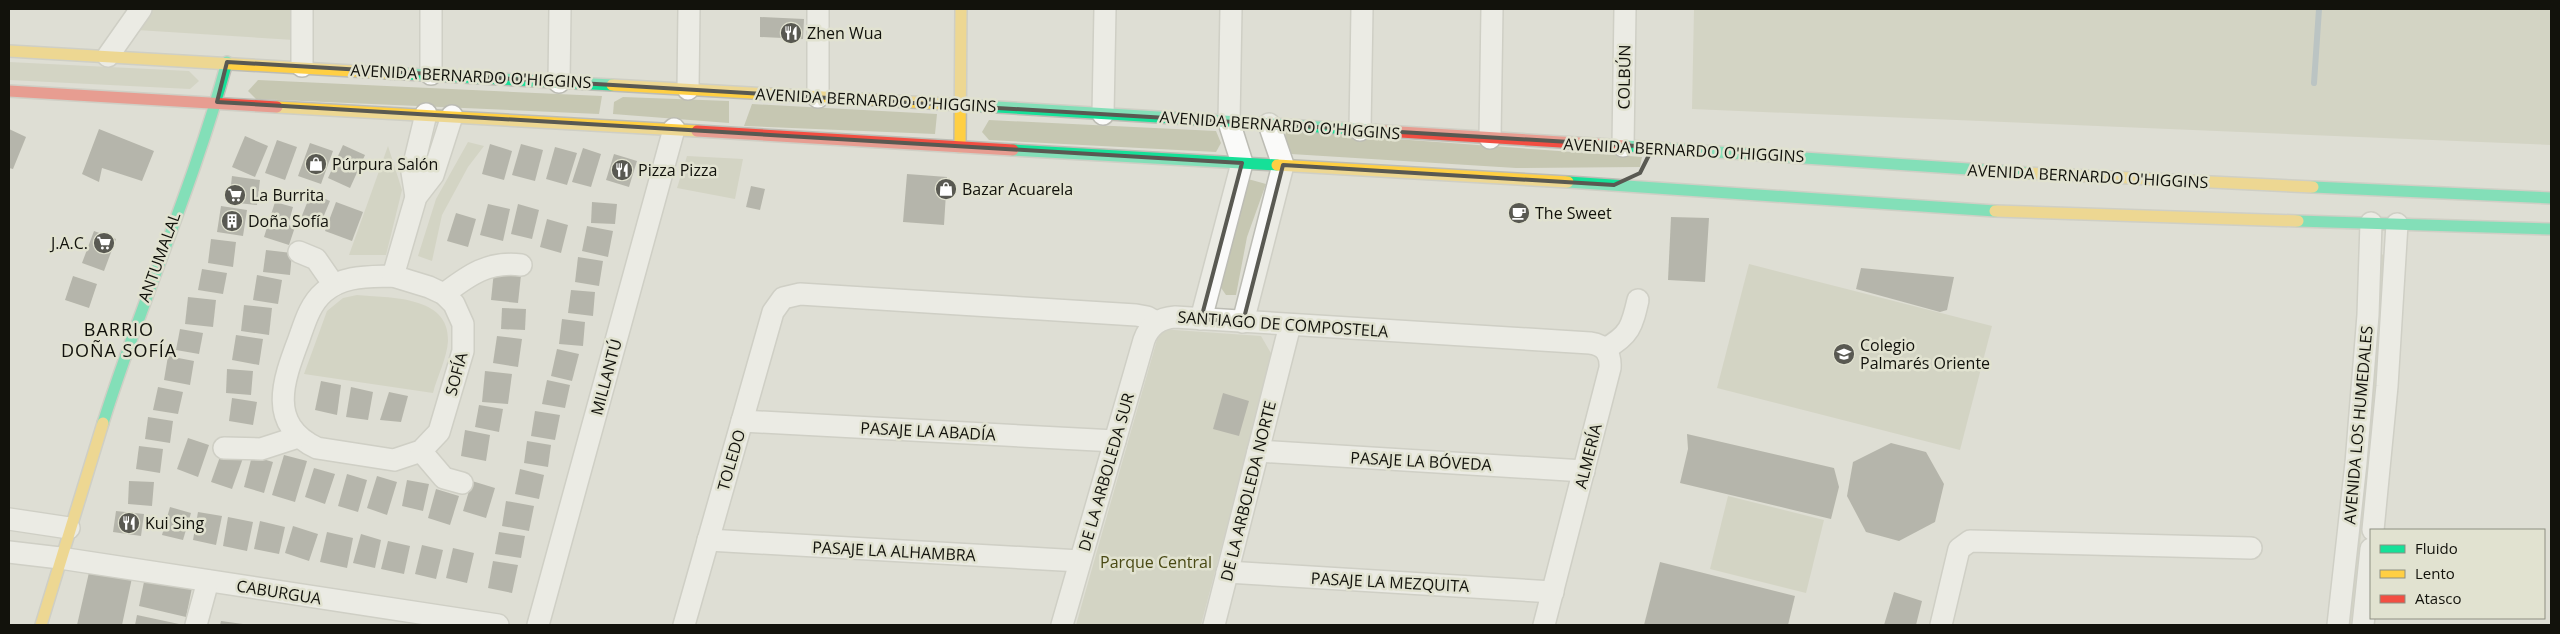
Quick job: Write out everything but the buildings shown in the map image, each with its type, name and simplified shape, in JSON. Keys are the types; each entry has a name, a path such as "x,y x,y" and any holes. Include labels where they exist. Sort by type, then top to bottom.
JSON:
{"main road":[{"path":"960,147 961,9"},
{"name":"AVENIDA BERNARDO O'HIGGINS","path":"9,51 688,89 746,97 818,97 1653,147 2083,177 2551,198"},
{"name":"ANTUMALAL","path":"41,625 69,528 140,311 217,102 227,62"},
{"path":"607,100 614,85"},
{"path":"9,91 452,116 607,120 674,129 1614,185 1994,211 2551,229"},
{"path":"724,132 737,119"},
{"path":"1649,160 1653,147"},
{"path":"1614,185 1632,180 1640,174"}],"street":[{"path":"108,56 141,9"},
{"path":"302,9 302,66"},
{"path":"431,9 431,74"},
{"path":"559,82 560,9"},
{"path":"688,89 689,9"},
{"path":"818,9 818,97"},
{"path":"1104,114 1105,9"},
{"path":"1201,319 1242,163 1229,122 1232,9"},
{"path":"1360,130 1362,9"},
{"path":"1490,138 1492,9"},
{"name":"COLBÚN","path":"1623,146 1625,9"},
{"path":"416,197 412,172 426,114"},
{"path":"393,276 416,197 433,175 452,116"},
{"path":"1243,322 1283,166 1269,124"},
{"name":"MILLANTÚ","path":"538,625 674,129"},
{"name":"AVENIDA LOS HUMEDALES","path":"2338,625 2356,463 2368,315 2370,224"},
{"name":"AVENIDA LOS HUMEDALES","path":"2373,529 2387,386 2397,224"},
{"path":"299,252 316,259 334,285"},
{"path":"444,294 467,276 487,266 498,264 521,265"},
{"name":"SOFÍA","path":"298,437 288,423 283,396 286,374 308,313 323,292 334,285 357,278 393,276 429,287 444,294 460,313 464,341 444,420 435,437 421,451"},
{"name":"SANTIAGO DE COMPOSTELA","path":"783,298 800,294 1142,315 1156,322 1168,318 1201,319 1590,343 1601,345 1605,349"},
{"name":"TOLEDO","path":"684,625 772,312 783,298"},
{"path":"1605,349 1626,335 1632,323 1638,300"},
{"name":"DE LA ARBOLEDA SUR","path":"1062,625 1146,333 1156,322"},
{"path":"1265,324 1282,358"},
{"name":"DE LA ARBOLEDA NORTE","path":"1214,625 1290,325"},
{"name":"ALMERÍA","path":"1544,625 1610,368 1611,360 1605,349"},
{"name":"PASAJE LA ABADÍA","path":"742,421 1115,441"},
{"path":"224,448 261,449 298,437 317,448 385,460 404,458 421,451 444,478 462,483"},
{"name":"PASAJE LA BÓVEDA","path":"1258,451 1584,471"},
{"path":"9,519 69,528"},
{"name":"PASAJE LA ALHAMBRA","path":"708,540 1080,561"},
{"path":"1941,625 1959,550 1970,541 2250,548"},
{"name":"CABURGUA","path":"9,552 60,558 498,625"},
{"path":"2363,625 2370,558"},
{"name":"PASAJE LA MEZQUITA","path":"1227,572 1553,592"},
{"path":"196,625 208,581"}],"highlighted area":[{"path":"227,62 1653,147 1640,173 1614,185 1283,165 1243,322 1201,319 1242,163 217,102"}],"green space":[{"path":"153,9 294,9 294,40 137,30"},
{"path":"1694,9 2551,9 2551,145 1692,109"},
{"path":"9,62 189,71 199,81 190,89 9,80"},
{"path":"258,80 602,96 599,114 256,99 248,91"},
{"path":"623,97 729,101 729,123 613,114 614,102"},
{"path":"752,104 937,114 935,134 744,126"},
{"path":"989,120 1216,131 1221,143 1216,152 989,140 982,132"},
{"path":"1286,131 1642,157 1640,167 1516,168 1291,154 1283,150"},
{"path":"468,142 484,146 468,167 442,215 432,261 418,256 436,199"},
{"path":"388,146 402,190 386,255 349,255"},
{"path":"687,156 743,159 735,199 677,188"},
{"path":"1248,179 1266,184 1247,237 1236,295 1226,295 1215,279 1238,220"},
{"path":"2380,254 2385,255 2385,267 2368,472 2351,625 2347,625"},
{"path":"1749,264 1992,326 1960,450 1717,388"},
{"path":"357,295 415,302 428,307 439,315 446,326 448,341 446,354 433,393 304,374 327,311 343,298"},
{"name":"Parque Central","path":"1160,329 1261,336 1272,355 1201,625 1076,625"},
{"path":"1728,496 1824,520 1806,593 1710,569"}],"waterway":[{"path":"2314,83 2319,9"}],"traffic: fast":[{"path":"103,423 199,153 227,62"},
{"path":"387,73 612,85"},
{"path":"964,105 1384,131"},
{"path":"1626,146 2028,173"},
{"path":"1013,150 1277,165"},
{"path":"1568,182 1995,211"},
{"path":"2313,187 2551,198"},
{"path":"2298,221 2551,229"}],"traffic: slow":[{"path":"960,147 961,9"},
{"path":"9,51 387,73"},
{"path":"612,85 964,105"},
{"path":"277,107 697,131"},
{"path":"1277,165 1568,182"},
{"path":"2028,173 2313,187"},
{"path":"1995,211 2298,221"},
{"path":"41,625 103,423"}],"traffic: jam":[{"path":"9,91 277,107"},
{"path":"697,131 1013,150"},
{"path":"1384,131 1626,146"}],"place":[{"name":"Zhen Wua","path":"791,33"},
{"name":"Púrpura Salón","path":"316,164"},
{"name":"Pizza Pizza","path":"622,170"},
{"name":"Bazar Acuarela","path":"946,189"},
{"name":"La Burrita","path":"235,195"},
{"name":"The Sweet","path":"1519,213"},
{"name":"Doña Sofía","path":"232,221"},
{"name":"J.A.C.","path":"104,243"},
{"name":"Colegio Palmarés Oriente","path":"1844,354"},
{"name":"Kui Sing","path":"129,523"}],"district":[{"name":"BARRIO DOÑA SOFÍA","path":"119,340"}]}
